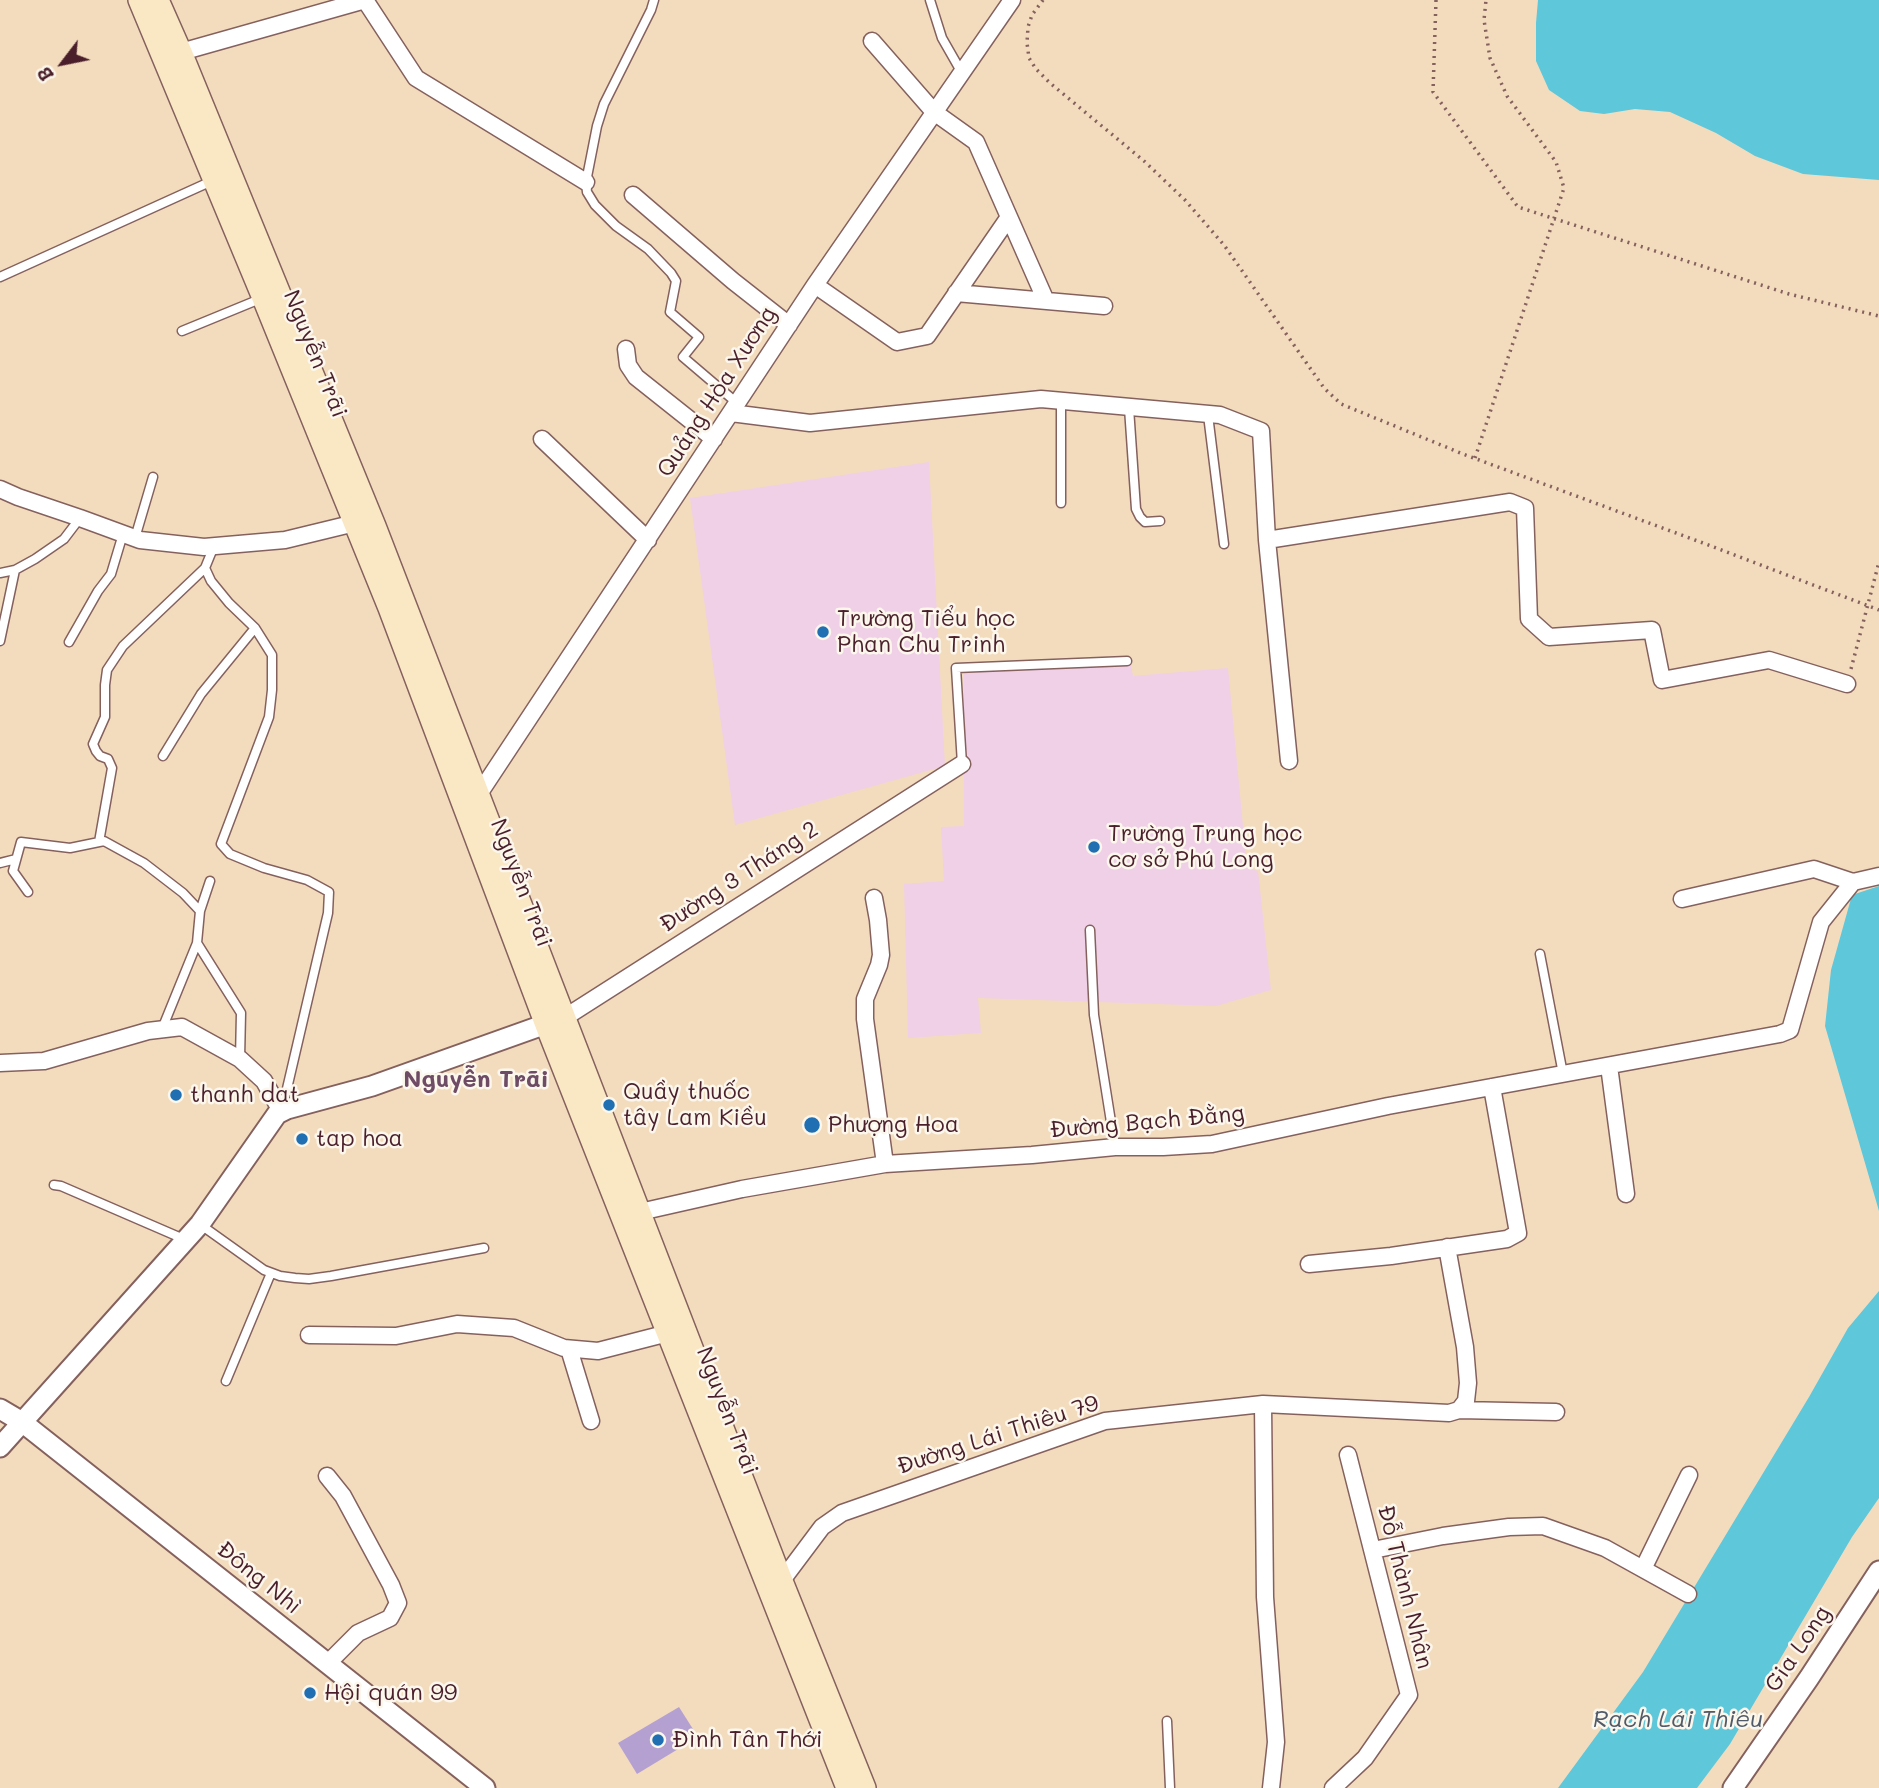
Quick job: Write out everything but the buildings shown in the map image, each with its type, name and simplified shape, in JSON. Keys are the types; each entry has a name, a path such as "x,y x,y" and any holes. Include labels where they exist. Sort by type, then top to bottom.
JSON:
{"main road":[{"name":"Nguyễn Trãi","path":"139,0 263,298 385,552 478,796 555,1021 776,1587 847,1788"},
{"name":"Nguyễn Trãi","path":"158,0 181,52 319,412 355,523 466,814 640,1212 677,1330"},
{"name":"Nguyễn Trãi","path":"776,1587 865,1788"}],"street":[{"path":"181,52 344,3 365,0 416,78 586,183"},
{"name":"Quảng Hòa Xương","path":"466,814 815,285 962,73 1004,4"},
{"path":"872,41 934,113 976,142 1046,301"},
{"path":"633,195 789,325"},
{"path":"815,285 897,342 927,336 1009,217"},
{"path":"956,293 1104,306"},
{"path":"626,349 628,365 636,377 714,439"},
{"path":"734,408 810,423 1041,399 1220,415 1261,431 1268,540 1289,761"},
{"path":"542,439 648,540"},
{"path":"0,489 129,536 191,545 214,546 285,540 355,523"},
{"path":"1268,540 1510,502 1525,508 1529,619 1549,638 1652,630 1662,680 1769,660 1847,684"},
{"name":"Đường 3 Tháng 2","path":"284,1110 372,1086 555,1021 962,764"},
{"path":"1682,899 1814,869 1867,879"},
{"name":"Đường Bạch Đằng","path":"640,1212 742,1189 885,1164 1115,1147 1212,1144 1388,1106 1780,1034 1790,1030 1821,922 1867,879"},
{"path":"874,898 881,955 865,999 865,1019 885,1164"},
{"path":"0,1063 44,1061 148,1031 182,1027 240,1059 264,1081 284,1110 270,1121 200,1224 0,1447"},
{"path":"1609,1066 1626,1194"},
{"path":"1309,1264 1391,1256 1507,1239 1518,1233 1492,1087"},
{"path":"1447,1247 1465,1347 1468,1383 1466,1401 1459,1410"},
{"path":"309,1335 396,1336 457,1324 514,1328 564,1349 598,1351 677,1330"},
{"path":"569,1349 591,1421"},
{"path":"1263,1405 1265,1597 1276,1742 1271,1788"},
{"name":"Đường Lái Thiêu 79","path":"776,1587 822,1527 842,1513 1105,1422 1263,1405 1449,1413 1459,1410 1556,1412"},
{"name":"Đông Nhì","path":"0,1409 22,1422 485,1788"},
{"name":"Đỗ Thành Nhân","path":"1334,1788 1365,1758 1409,1695 1348,1455"},
{"path":"1643,1569 1689,1475"},
{"path":"327,1476 343,1496 398,1603 390,1618 358,1633 327,1664"},
{"path":"1373,1550 1443,1536 1508,1527 1542,1526 1605,1548 1688,1594"},
{"name":"Gia Long","path":"1733,1788 1879,1571"}],"lane":[{"path":"654,0 604,104 597,126 586,183 587,192 595,205 616,226 648,249 671,273 676,281 670,312 699,337 683,357 734,408"},
{"path":"930,0 942,38 962,73"},
{"path":"0,277 214,180"},
{"path":"182,331 263,298"},
{"path":"1061,401 1061,503"},
{"path":"1129,408 1136,509 1145,522 1160,521"},
{"path":"1208,415 1224,544"},
{"path":"69,642 111,573 153,477"},
{"path":"0,573 15,570 64,539 80,517"},
{"path":"99,842 112,768 108,759 100,756 93,744 105,717 107,670 123,646 205,568 214,546"},
{"path":"205,568 211,581 255,628 272,655 269,717 221,844 230,854 264,868 307,880 329,892 328,913 284,1110"},
{"path":"0,641 15,570"},
{"path":"163,756 201,694 255,628"},
{"name":"Đường 3 Tháng 2","path":"962,764 956,668 1127,661"},
{"path":"28,891 13,872 21,842 70,848 104,841 144,863 183,893 200,911"},
{"path":"0,863 16,859"},
{"path":"162,1029 197,943 200,911 210,881"},
{"path":"1090,930 1094,1015 1115,1147"},
{"path":"197,943 241,1013 240,1059"},
{"path":"1540,954 1563,1074"},
{"path":"54,1185 186,1240"},
{"path":"200,1224 271,1273 309,1279 484,1248"},
{"path":"226,1381 271,1273"},
{"path":"1167,1721 1170,1788"}],"path":[{"path":"1043,0 1032,15 1028,27 1029,58 1036,69 1144,161 1185,200 1224,245 1324,388 1341,404 1475,458 1879,610"},
{"path":"1436,0 1433,92 1518,207 1790,294 1879,316"},
{"path":"1475,458 1564,188 1556,162 1507,96 1490,58 1485,20 1486,0"},
{"path":"1847,684 1879,562"}],"shaded area":[{"name":"Trường Tiểu học Phan Chu Trinh","path":"929,462 945,766 735,825 690,498"},
{"name":"Trường Trung học cơ sở Phú Long","path":"1131,665 1133,676 1228,668 1247,868 1258,871 1271,990 1216,1006 978,998 981,1033 908,1038 904,884 944,881 941,827 964,826 964,669"}],"water":[{"path":"1538,0 1879,0 1879,180 1803,174 1755,156 1716,133 1670,112 1635,109 1604,114 1580,111 1549,90 1536,61"},
{"path":"1879,886 1879,1211 1825,1026 1831,970 1852,895"},
{"name":"Rạch Lái Thiêu","path":"1879,1291 1879,1498 1852,1537 1730,1744 1697,1788 1558,1788 1643,1672 1848,1328"}],"place":[{"name":"Trường Tiểu học Phan Chu Trinh","path":"823,632"},
{"name":"Trường Trung học cơ sở Phú Long","path":"1094,847"},
{"name":"thanh dat","path":"176,1095"},
{"name":"Quầy thuốc tây Lam Kiều","path":"609,1105"},
{"name":"Phượng Hoa","path":"812,1125"},
{"name":"tap hoa","path":"302,1139"},
{"name":"Hội quán 99","path":"310,1693"},
{"name":"Đình Tân Thới","path":"658,1740"}],"district":[{"name":"Nguyễn Trãi","path":"476,1080"}]}
